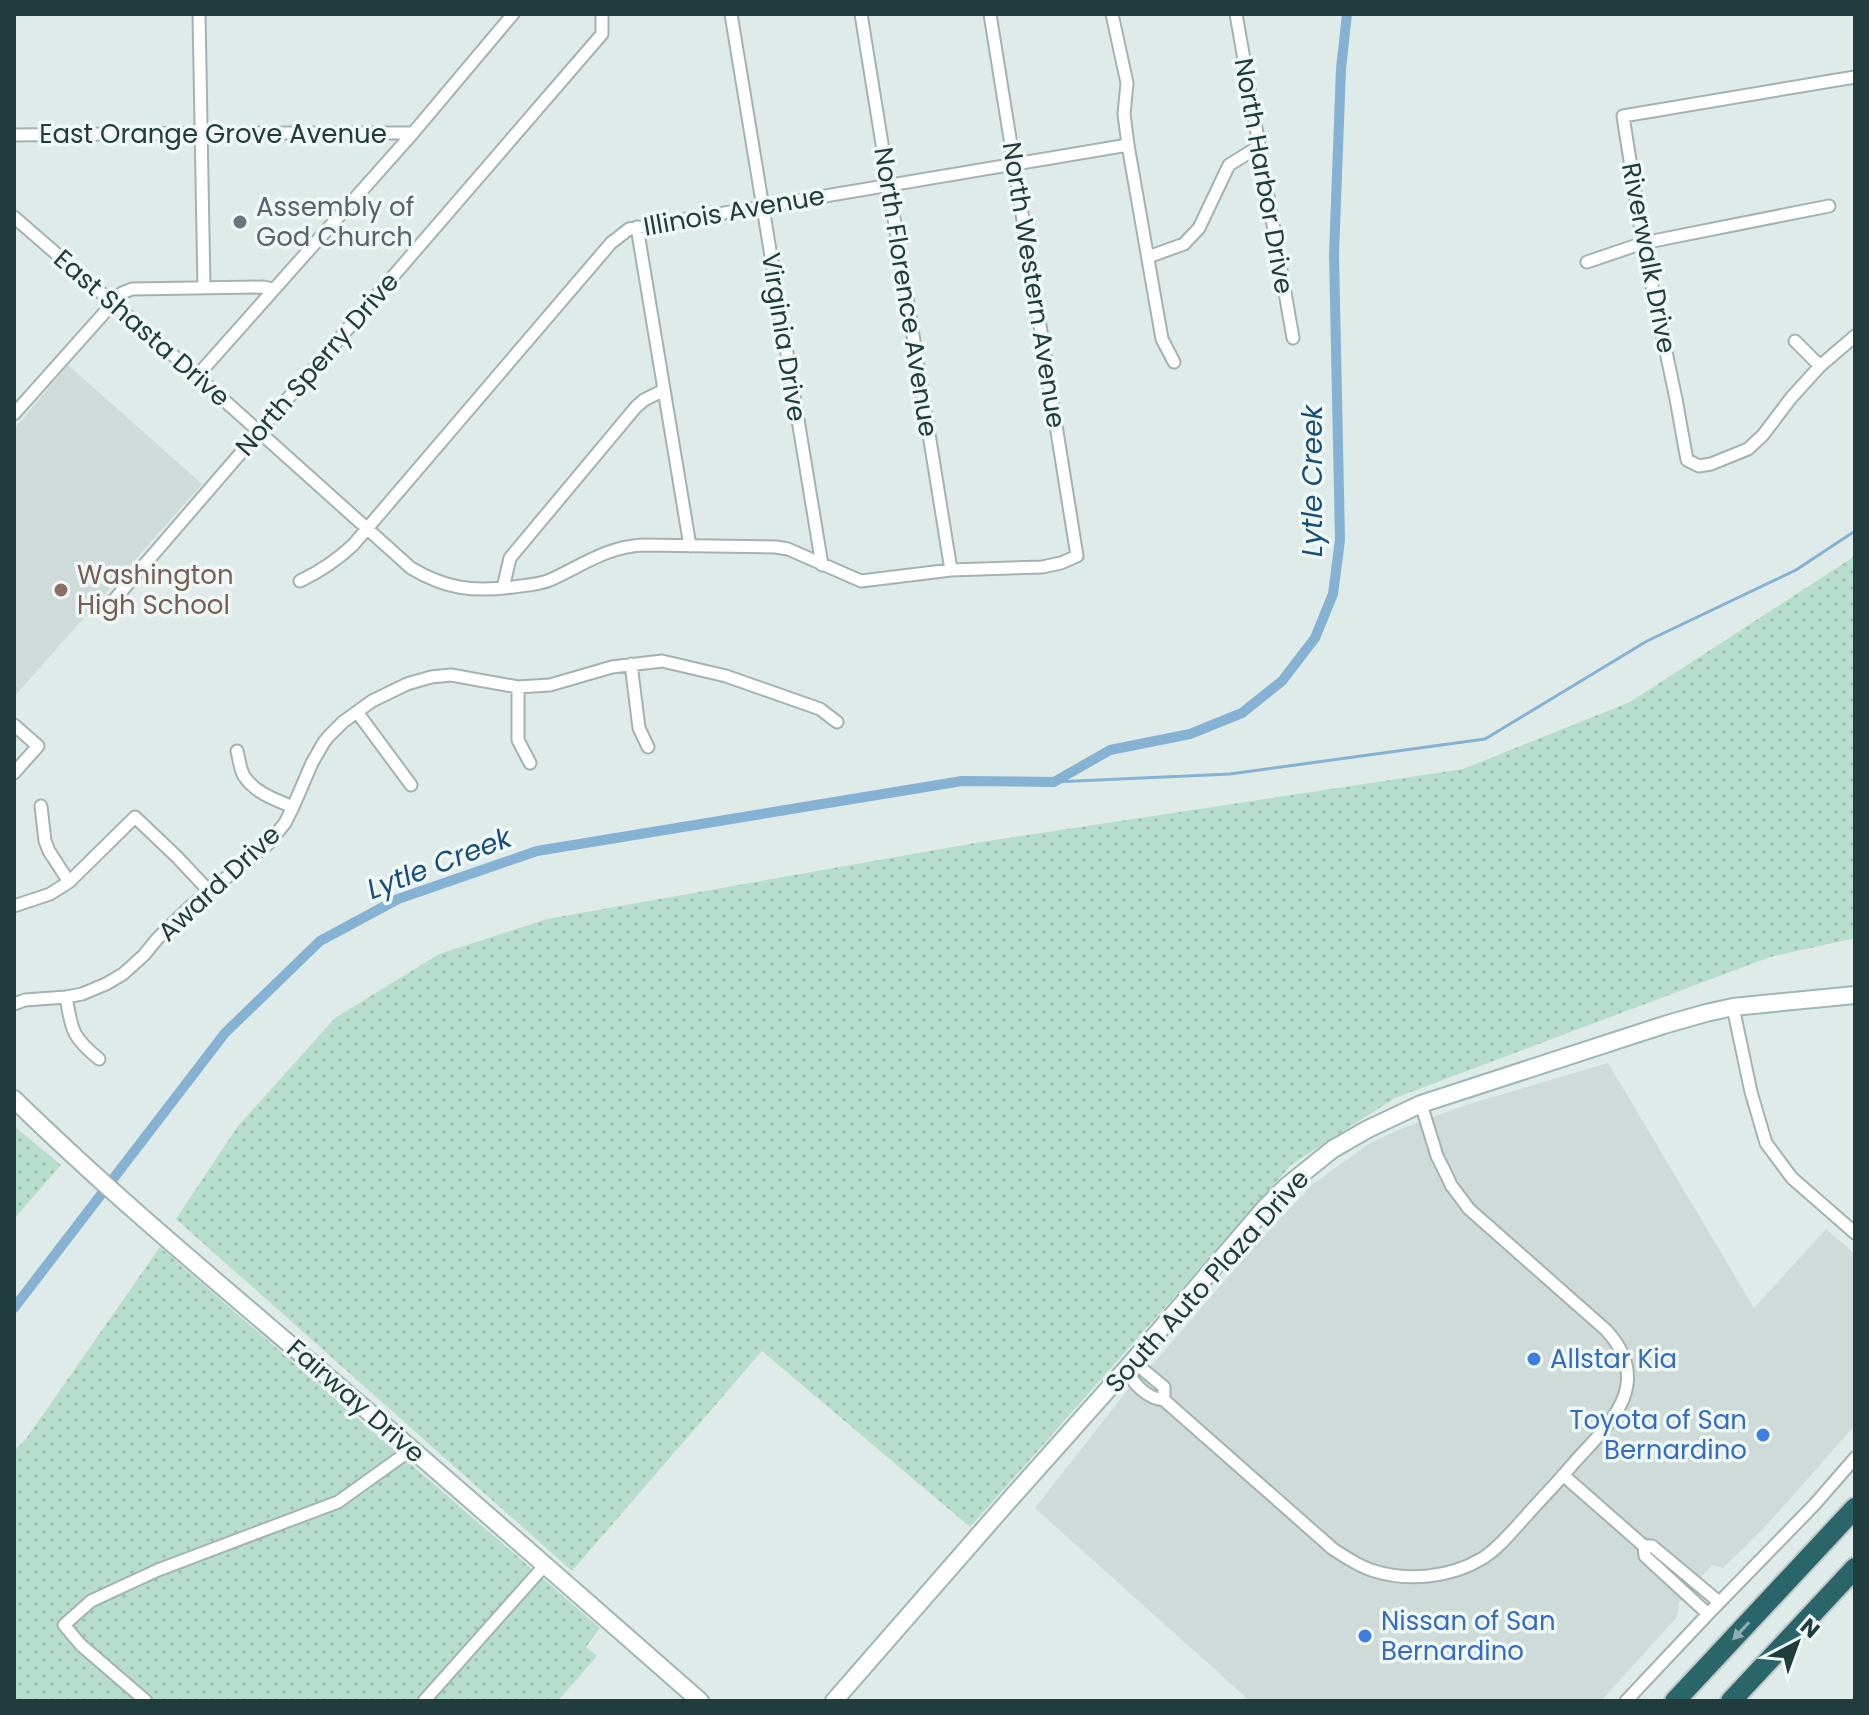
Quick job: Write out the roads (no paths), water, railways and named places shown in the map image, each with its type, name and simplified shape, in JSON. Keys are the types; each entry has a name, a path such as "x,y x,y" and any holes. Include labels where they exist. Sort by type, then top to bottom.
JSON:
{"highway":[{"path":"1675,1701 1855,1508"},
{"path":"1731,1701 1855,1568"}],"street":[{"path":"199,14 204,288"},
{"path":"197,376 413,133 513,14"},
{"name":"North Sperry Drive","path":"114,600 602,34 602,14"},
{"name":"Virginia Drive","path":"731,14 822,565"},
{"name":"North Florence Avenue","path":"861,14 951,570"},
{"name":"North Western Avenue","path":"990,14 1077,556"},
{"path":"1112,14 1127,83 1124,114 1128,145 1162,339 1174,362"},
{"name":"North Harbor Drive","path":"1236,14 1293,338"},
{"name":"Riverwalk Drive","path":"1820,366 1748,449 1711,464 1699,466 1687,460 1643,243 1623,116 1855,77"},
{"name":"East Orange Grove Avenue","path":"14,135 413,133"},
{"name":"Illinois Avenue","path":"300,581 337,561 611,243 629,229 1128,145"},
{"path":"1148,257 1184,244 1199,228 1229,165 1258,147"},
{"path":"1587,262 1643,243 1829,206"},
{"name":"East Shasta Drive","path":"14,217 411,568 448,585 467,589 534,585 608,551 643,545 776,547 788,549 861,581 951,570 1042,567 1077,556"},
{"path":"637,227 690,546"},
{"path":"14,414 122,293 132,289 273,289"},
{"path":"1795,341 1820,366 1855,336"},
{"path":"503,588 510,558 636,407 664,390"},
{"name":"Award Drive","path":"14,1004 25,1000 66,997 98,988 123,974 208,890 268,844 285,823 324,742 343,722 396,688 431,677 451,675 518,687 565,682 599,670 662,661 726,676 820,709 837,722"},
{"path":"631,664 639,728 648,747"},
{"path":"518,687 518,740 530,763"},
{"path":"357,712 411,785"},
{"path":"14,725 38,746 14,773"},
{"path":"237,751 243,774 252,784 270,798 293,807"},
{"path":"41,806 45,841 69,882"},
{"path":"14,906 43,897 69,882 135,817 208,890"},
{"name":"South Auto Plaza Drive","path":"834,1701 1238,1238 1298,1176 1333,1149 1421,1104 1664,1025 1733,1007 1855,995"},
{"path":"66,997 76,1038 99,1059"},
{"path":"1733,1007 1747,1078 1766,1143 1792,1178 1855,1233"},
{"name":"Fairway Drive","path":"14,1099 70,1154 160,1233 700,1701"},
{"path":"1127,1368 1141,1368 1164,1387 1164,1400 1333,1549 1371,1570 1417,1577 1439,1574 1470,1565 1502,1543 1618,1411 1627,1389 1623,1354 1606,1330 1469,1209 1451,1185 1442,1166 1421,1104"},
{"path":"146,1701 81,1645 64,1625 91,1601 158,1570 338,1502 412,1449"},
{"path":"1626,1701 1815,1504 1855,1458"},
{"path":"1563,1475 1644,1546 1652,1546 1719,1602"},
{"path":"1644,1546 1645,1556 1708,1614"},
{"path":"424,1701 545,1565"}],"waterway":[{"name":"Lytle Creek","path":"14,1308 225,1033 320,941 398,899 537,851 962,781 1054,782 1110,750 1190,734 1242,713 1282,681 1315,638 1333,594 1340,540 1334,254 1341,69 1347,14"},
{"name":"Lytle Creek","path":"1054,782 1230,774 1485,739 1647,641 1796,570 1855,531"}],"place":[{"name":"Assembly of God Church","path":"240,222"},
{"name":"Washington High School","path":"61,590"},
{"name":"Allstar Kia","path":"1534,1359"},
{"name":"Toyota of San Bernardino","path":"1763,1435"},
{"name":"Nissan of San Bernardino","path":"1365,1636"}]}
